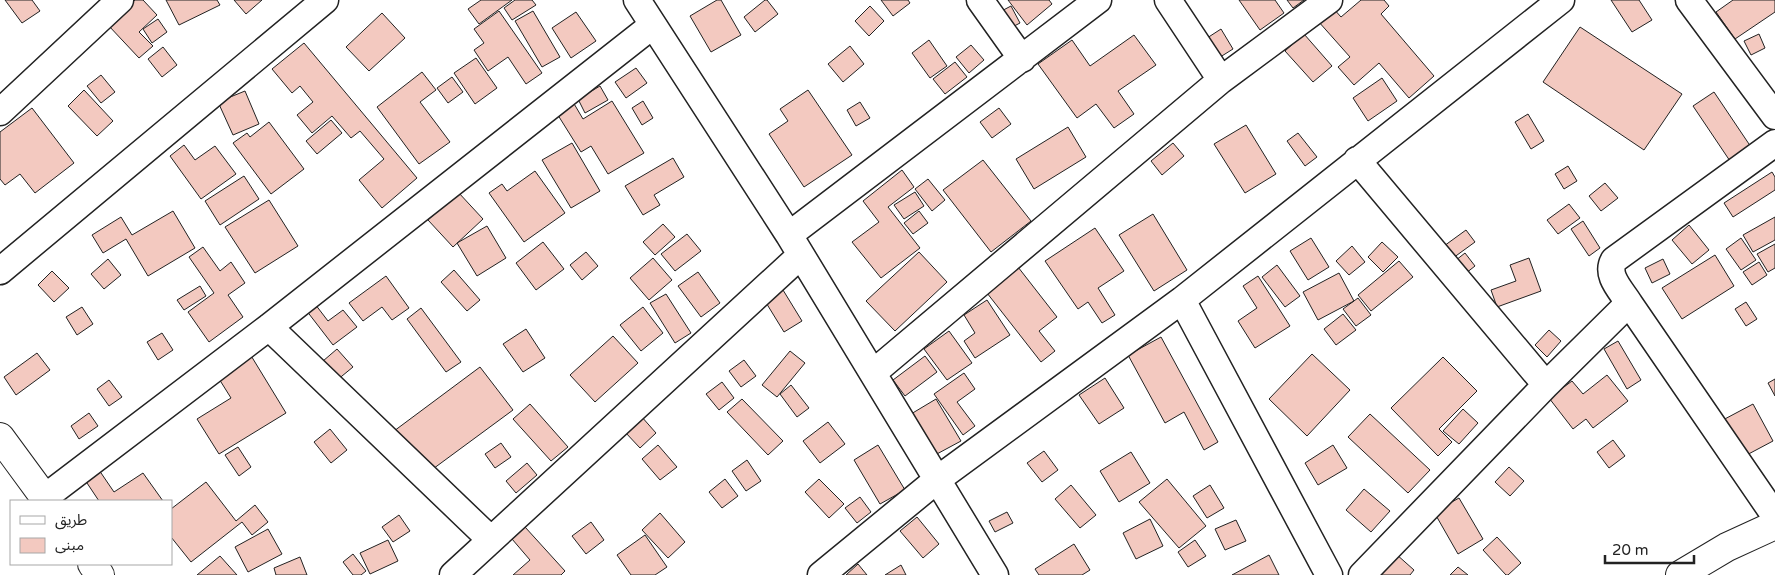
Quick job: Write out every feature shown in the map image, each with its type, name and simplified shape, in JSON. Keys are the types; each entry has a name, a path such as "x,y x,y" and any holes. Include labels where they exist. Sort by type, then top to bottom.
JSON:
{"street":[{"path":"0,112 120,0"},
{"path":"0,271 325,0"},
{"path":"638,0 795,245 995,575"},
{"path":"980,0 1022,59"},
{"path":"454,575 795,245 1022,59 1098,0"},
{"path":"1168,0 1220,80"},
{"path":"873,373 1220,80 1330,0"},
{"path":"821,575 938,479 1182,300 1561,0"},
{"path":"1697,3 1775,116"},
{"path":"0,436 46,499 269,327 653,25"},
{"path":"1775,143 1614,260 1610,267 1612,275 1629,303 1775,516"},
{"path":"1357,160 1546,385"},
{"path":"1182,300 1329,575"},
{"path":"1362,575 1546,385 1629,303"},
{"path":"269,327 491,540"},
{"path":"1680,575 1727,547 1775,525"}],"building":[{"path":"5,0 32,0 40,11 22,23"},
{"path":"135,0 143,0 157,15 139,32 153,46 139,58 108,25"},
{"path":"166,0 217,0 220,5 179,25"},
{"path":"234,0 262,0 246,14"},
{"path":"481,0 512,0 479,24 468,9"},
{"path":"515,0 532,0 536,5 512,20 504,8"},
{"path":"717,0 721,0 741,35 711,52 690,16"},
{"path":"765,0 778,14 755,32 744,17"},
{"path":"881,0 908,0 910,3 893,16"},
{"path":"1008,0 1049,0 1052,4 1027,25"},
{"path":"1239,0 1275,0 1284,13 1260,30"},
{"path":"1287,0 1304,0 1293,8"},
{"path":"1361,0 1384,0 1389,6 1381,14 1434,76 1409,98 1379,63 1354,85 1338,67 1350,57 1318,21 1333,8 1341,17"},
{"path":"1611,0 1639,0 1652,20 1632,32"},
{"path":"1733,0 1775,0 1775,12 1735,39 1716,12"},
{"path":"870,6 884,21 869,36 855,21"},
{"path":"1011,6 1020,23 1001,33 992,16"},
{"path":"499,11 542,73 526,84 508,57 488,71 474,50 484,43 474,29"},
{"path":"533,11 560,57 542,67 515,21"},
{"path":"576,12 596,41 571,58 552,28"},
{"path":"382,13 405,38 369,71 346,47"},
{"path":"158,19 167,32 152,43 143,29"},
{"path":"1580,27 1682,94 1644,150 1543,82"},
{"path":"1221,29 1233,49 1217,59 1204,40"},
{"path":"1304,34 1332,66 1313,82 1285,51"},
{"path":"1759,34 1765,48 1751,55 1744,41"},
{"path":"1134,35 1156,65 1118,91 1134,114 1114,128 1096,104 1077,118 1038,64 1072,40 1090,66"},
{"path":"929,40 947,66 930,78 912,53"},
{"path":"304,43 417,178 382,208 359,180 384,159 360,131 351,138 332,116 312,133 297,115 313,102 300,86 292,93 272,69"},
{"path":"971,45 984,60 969,73 956,57"},
{"path":"850,46 864,64 843,82 828,64"},
{"path":"163,47 177,65 162,77 148,59"},
{"path":"476,58 497,88 475,104 454,73"},
{"path":"955,62 967,77 945,94 933,79"},
{"path":"636,68 647,83 626,98 615,82"},
{"path":"422,72 436,90 420,102 450,142 419,164 377,107"},
{"path":"101,75 115,92 101,103 87,86"},
{"path":"452,77 463,92 448,103 437,88"},
{"path":"1382,78 1397,101 1368,121 1353,98"},
{"path":"600,86 608,100 585,113 578,99"},
{"path":"84,90 113,121 97,136 68,106"},
{"path":"808,90 852,155 804,187 769,134 788,121 780,109"},
{"path":"245,91 259,124 233,135 218,102"},
{"path":"1714,92 1751,147 1730,161 1693,106"},
{"path":"612,101 644,153 608,174 591,146 581,152 556,112 573,102 583,119"},
{"path":"643,101 653,118 642,125 632,108"},
{"path":"860,102 870,118 856,126 847,110"},
{"path":"32,108 74,163 35,193 20,174 5,185 0,179 0,132"},
{"path":"999,108 1011,124 992,138 980,122"},
{"path":"1528,114 1544,141 1531,149 1515,122"},
{"path":"331,120 342,133 317,154 306,141"},
{"path":"269,122 304,169 271,194 233,143 247,133 250,137"},
{"path":"1246,125 1276,174 1245,193 1214,144"},
{"path":"1068,127 1086,157 1034,189 1016,159"},
{"path":"1298,133 1317,157 1305,166 1287,141"},
{"path":"572,143 600,191 571,208 542,160"},
{"path":"1173,143 1184,156 1162,175 1151,161"},
{"path":"184,145 195,160 215,146 236,174 201,199 170,156"},
{"path":"673,158 684,177 654,195 660,205 643,215 625,186"},
{"path":"983,160 1031,221 991,252 943,190"},
{"path":"1568,166 1577,181 1564,189 1555,174"},
{"path":"902,170 914,187 888,207 920,248 881,278 852,242 879,222 863,201"},
{"path":"535,171 565,213 524,242 489,193 502,184 507,191"},
{"path":"1772,172 1775,177 1775,190 1733,217 1724,203"},
{"path":"244,176 259,199 220,225 205,201"},
{"path":"928,179 945,200 932,211 915,189"},
{"path":"1605,183 1618,198 1601,211 1589,196"},
{"path":"458,192 483,219 453,247 428,220"},
{"path":"915,192 924,206 904,219 894,205"},
{"path":"269,200 298,246 255,273 225,227"},
{"path":"1569,204 1580,218 1558,234 1547,220"},
{"path":"173,211 195,248 148,276 126,239 103,253 92,235 121,217 132,235"},
{"path":"919,211 928,223 913,234 904,223"},
{"path":"1153,214 1187,270 1154,291 1119,235"},
{"path":"1775,217 1775,240 1753,252 1743,235"},
{"path":"1583,221 1600,248 1589,256 1571,229"},
{"path":"663,224 675,237 655,255 643,242"},
{"path":"1689,225 1709,250 1692,264 1672,240"},
{"path":"487,226 506,258 477,276 457,243"},
{"path":"1095,228 1124,271 1098,288 1115,315 1102,323 1088,302 1078,309 1045,261"},
{"path":"1466,230 1475,242 1453,258 1444,246"},
{"path":"687,234 701,251 675,271 661,254"},
{"path":"1311,238 1329,267 1308,280 1290,251"},
{"path":"1741,238 1756,260 1741,270 1726,249"},
{"path":"543,242 564,269 536,290 516,263"},
{"path":"1382,242 1398,257 1383,272 1368,257"},
{"path":"1775,244 1775,268 1768,272 1757,254"},
{"path":"1352,246 1365,262 1349,275 1336,261"},
{"path":"203,247 220,271 231,262 245,283 228,295 243,317 209,342 188,312 214,293 189,257"},
{"path":"586,252 598,266 582,280 570,265"},
{"path":"919,252 947,282 895,331 866,301"},
{"path":"1465,253 1475,266 1461,277 1451,264"},
{"path":"1715,255 1734,286 1682,319 1662,288"},
{"path":"653,258 672,280 649,300 630,278"},
{"path":"1529,258 1541,291 1497,307 1491,290 1516,281 1510,265"},
{"path":"108,259 121,275 104,289 91,274"},
{"path":"1663,259 1670,274 1652,283 1645,268"},
{"path":"1399,261 1413,277 1371,311 1358,295"},
{"path":"1759,262 1767,275 1752,285 1743,272"},
{"path":"1277,265 1300,296 1285,307 1262,277"},
{"path":"1018,267 1057,317 1039,331 1055,351 1041,362 987,293"},
{"path":"454,270 480,300 467,311 441,282"},
{"path":"52,271 69,288 54,302 38,285"},
{"path":"698,272 720,303 701,317 678,286"},
{"path":"1339,273 1354,301 1318,320 1303,292"},
{"path":"386,276 409,308 392,320 382,307 363,321 349,303"},
{"path":"1258,276 1290,326 1255,348 1238,321 1257,308 1243,286"},
{"path":"200,286 206,296 184,310 177,300"},
{"path":"783,290 802,321 784,332 765,301"},
{"path":"666,294 691,333 675,343 650,303"},
{"path":"1358,298 1371,315 1356,326 1343,309"},
{"path":"987,300 1010,335 975,358 964,341 975,333 964,315"},
{"path":"1746,302 1757,319 1746,326 1735,309"},
{"path":"315,304 328,321 343,310 357,327 333,345 306,310"},
{"path":"82,307 93,324 77,335 66,317"},
{"path":"643,307 663,333 641,351 620,325"},
{"path":"421,308 461,362 446,372 407,319"},
{"path":"1343,314 1356,330 1336,345 1324,329"},
{"path":"526,329 545,358 523,372 503,344"},
{"path":"1549,330 1561,341 1547,357 1535,345"},
{"path":"949,331 972,363 947,380 924,349"},
{"path":"162,333 173,350 158,360 147,342"},
{"path":"613,336 638,363 595,402 570,375"},
{"path":"1161,337 1218,442 1204,450 1184,412 1165,423 1128,355"},
{"path":"1618,341 1641,380 1627,389 1604,349"},
{"path":"337,349 353,367 331,385 316,367"},
{"path":"790,351 805,363 777,397 762,385"},
{"path":"37,353 50,370 16,395 4,377"},
{"path":"250,354 286,413 219,454 197,419 231,398 216,374"},
{"path":"1312,354 1350,390 1307,436 1269,399"},
{"path":"925,356 937,372 905,396 893,380"},
{"path":"1443,357 1477,391 1439,429 1452,442 1438,456 1391,408"},
{"path":"744,360 756,376 741,387 729,371"},
{"path":"480,367 513,410 422,477 390,434"},
{"path":"964,373 975,389 957,402 975,426 963,435 934,394"},
{"path":"1607,375 1628,401 1593,428 1586,419 1573,429 1549,398 1572,381 1583,394"},
{"path":"1105,378 1124,408 1099,424 1079,395"},
{"path":"1775,379 1775,396 1768,383"},
{"path":"109,380 122,397 109,406 97,389"},
{"path":"722,382 734,398 719,410 706,394"},
{"path":"791,385 809,408 797,417 780,394"},
{"path":"742,399 783,441 768,455 727,412"},
{"path":"936,399 961,441 935,455 911,414"},
{"path":"530,404 568,447 551,461 513,419"},
{"path":"1753,404 1773,441 1741,458 1721,421"},
{"path":"1463,409 1478,423 1459,444 1443,431"},
{"path":"89,413 98,426 79,439 71,426"},
{"path":"1370,414 1430,470 1408,493 1348,437"},
{"path":"641,416 656,433 640,448 625,432"},
{"path":"828,422 845,444 820,463 803,441"},
{"path":"330,429 347,450 331,463 314,442"},
{"path":"1613,440 1625,456 1609,468 1597,452"},
{"path":"501,443 511,457 495,468 485,454"},
{"path":"658,445 677,467 660,480 642,459"},
{"path":"878,445 905,490 880,504 854,460"},
{"path":"1333,445 1347,468 1318,485 1305,463"},
{"path":"238,447 251,467 239,476 225,455"},
{"path":"1044,451 1058,470 1042,482 1027,463"},
{"path":"1131,452 1150,483 1119,502 1100,471"},
{"path":"747,460 761,481 746,491 732,471"},
{"path":"527,463 537,475 516,493 506,481"},
{"path":"1509,467 1524,481 1510,496 1495,482"},
{"path":"99,470 114,492 143,473 162,500 98,500 85,480"},
{"path":"725,479 738,496 722,508 709,492"},
{"path":"819,479 844,504 829,518 805,492"},
{"path":"1167,479 1206,526 1179,548 1139,502"},
{"path":"206,482 236,521 255,505 268,522 252,535 242,522 191,562 172,538 172,508"},
{"path":"1071,485 1096,515 1080,528 1055,499"},
{"path":"1210,485 1224,508 1207,518 1193,496"},
{"path":"1364,489 1390,511 1371,532 1346,510"},
{"path":"860,497 871,512 857,523 845,508"},
{"path":"1459,498 1483,539 1458,554 1434,512"},
{"path":"1007,512 1013,523 995,532 989,521"},
{"path":"660,513 685,542 668,558 642,530"},
{"path":"399,515 410,531 393,542 382,527"},
{"path":"917,517 939,544 923,558 900,531"},
{"path":"1150,519 1163,546 1136,559 1123,533"},
{"path":"1236,520 1246,541 1225,550 1215,529"},
{"path":"591,522 604,540 586,554 572,536"},
{"path":"525,527 565,571 561,575 513,575 530,560 512,539"},
{"path":"268,529 282,554 248,572 235,547"},
{"path":"645,535 667,567 655,575 631,575 617,555"},
{"path":"1497,537 1521,563 1508,575 1483,550"},
{"path":"388,540 398,561 370,574 360,553"},
{"path":"1195,540 1206,556 1188,567 1178,552"},
{"path":"1074,544 1090,570 1082,575 1039,575 1035,569"},
{"path":"353,554 366,571 361,575 353,575 343,562"},
{"path":"1396,554 1414,570 1410,575 1377,575"},
{"path":"1269,555 1279,575 1232,575"},
{"path":"220,556 237,575 197,575"},
{"path":"300,557 307,575 276,575 274,568"},
{"path":"858,564 867,575 846,575"},
{"path":"901,565 906,575 885,575"},
{"path":"1458,567 1468,575 1450,575"}]}
